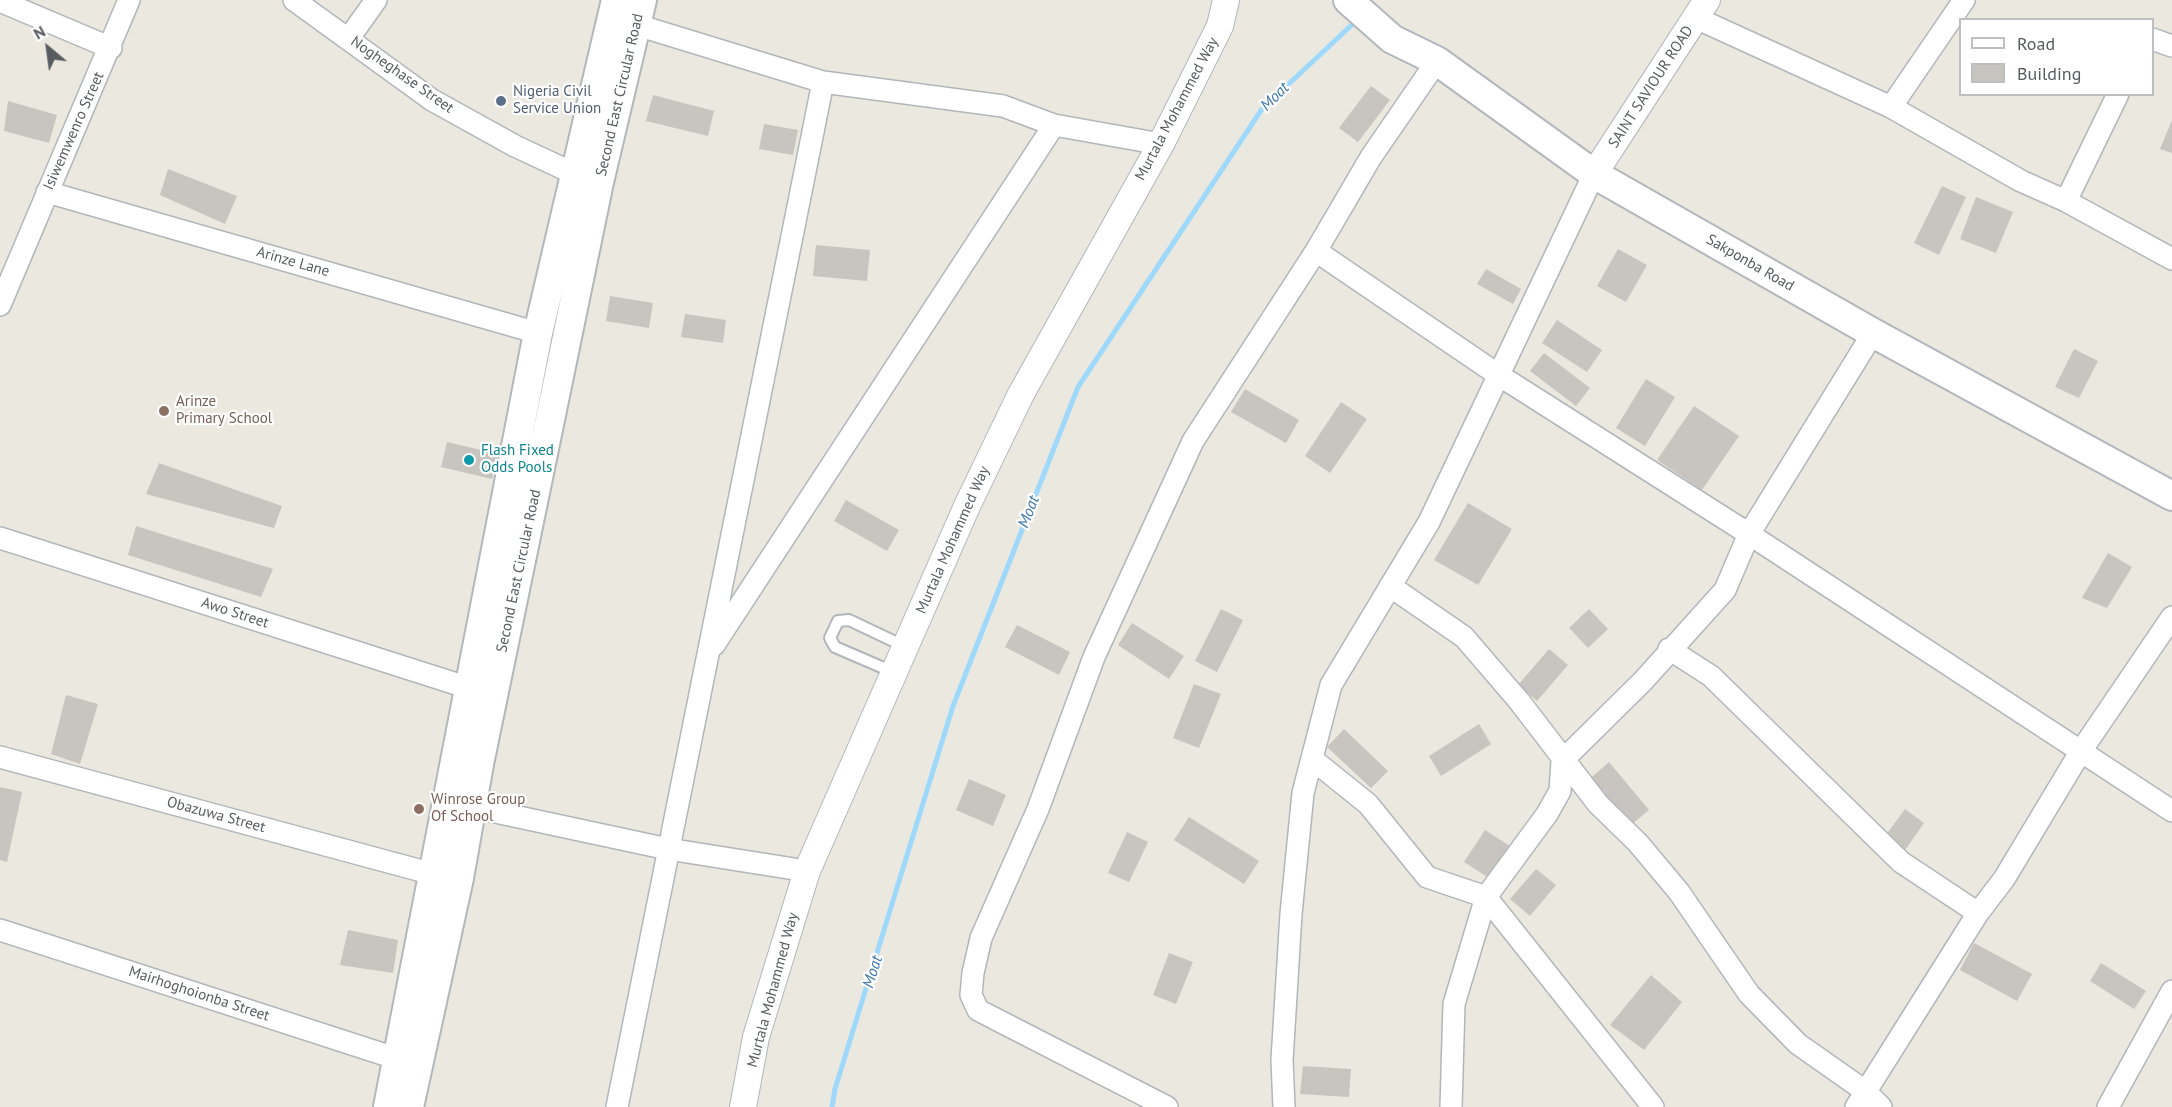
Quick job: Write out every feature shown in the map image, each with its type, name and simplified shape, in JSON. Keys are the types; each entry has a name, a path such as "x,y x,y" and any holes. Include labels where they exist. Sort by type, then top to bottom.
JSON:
{"main road":[{"name":"Second East Circular Road","path":"409,1107 459,878 459,805 469,688 538,333 578,175 616,0"},
{"name":"Sakponba Road","path":"1348,0 1392,39 1437,61 1594,174 1873,333 2172,496"},
{"name":"Second East Circular Road","path":"388,1107 433,874 459,805 639,13"}],"street":[{"name":"Isiwemwenro Street","path":"0,305 8,258 47,192 111,48 129,0"},
{"name":"Nogheghase Street","path":"294,0 350,38 432,100 515,146 578,175"},
{"path":"350,38 376,0"},
{"name":"Murtala Mohammed Way","path":"743,1107 756,1037 807,871 967,506 1021,394 1161,144 1220,26 1226,0"},
{"path":"1891,107 1964,0"},
{"path":"0,1 111,48"},
{"path":"1702,9 1891,107 2021,181 2066,201 2172,259"},
{"name":"SAINT SAVIOUR ROAD","path":"1594,174 1702,9"},
{"path":"639,13 823,81 1004,106 1054,125 1161,144"},
{"path":"2154,40 2172,46"},
{"path":"1167,1107 978,1010 971,995 973,973 981,938 1038,809 1094,657 1193,441 1316,251 1371,157 1437,61"},
{"path":"617,1107 823,81"},
{"path":"2066,201 2117,96"},
{"path":"707,656 1054,125"},
{"path":"1284,1107 1282,1059 1291,914 1303,793 1331,685 1429,522 1497,374 1594,174"},
{"name":"Arinze Lane","path":"47,192 538,333"},
{"path":"1316,251 1497,374 1749,534 2172,811"},
{"path":"1451,1107 1454,1004 1486,897 1547,814 1560,791 1562,761 1643,681 1725,590 1749,534 1873,333"},
{"name":"Awo Street","path":"0,538 469,688"},
{"path":"1390,586 1464,637 1519,701 1562,761 1679,892 1749,994 1797,1044 1860,1099 1881,1107"},
{"path":"1860,1099 1978,913 2004,879 2081,751 2172,618"},
{"path":"1669,650 1711,676 1901,862 1978,913"},
{"name":"Obazuwa Street","path":"0,757 433,874"},
{"path":"1312,759 1368,804 1427,877 1486,897 1653,1107"},
{"path":"459,805 668,849 807,871"},
{"name":"Mairhoghoionba Street","path":"0,930 398,1059"},
{"path":"2108,1107 2172,991"}],"lane":[{"path":"895,673 835,647 830,638 838,621 849,620 906,647"}],"building":[{"path":"1371,86 1390,100 1358,142 1339,128"},
{"path":"653,95 714,111 708,136 646,121"},
{"path":"8,101 57,115 49,143 4,131"},
{"path":"2172,120 2172,153 2160,149"},
{"path":"764,124 798,130 793,155 759,149"},
{"path":"168,169 237,196 225,224 160,195"},
{"path":"1942,186 1966,197 1939,255 1914,243"},
{"path":"1976,197 2013,212 1996,253 1960,239"},
{"path":"816,245 870,250 867,281 813,276"},
{"path":"1618,249 1647,265 1626,302 1597,286"},
{"path":"1486,269 1521,289 1513,304 1477,284"},
{"path":"610,296 653,303 649,328 606,321"},
{"path":"685,314 726,320 723,343 681,337"},
{"path":"1557,320 1602,350 1587,372 1542,343"},
{"path":"2074,349 2098,361 2079,398 2055,387"},
{"path":"1544,353 1590,388 1576,406 1530,371"},
{"path":"1646,379 1675,397 1645,446 1616,428"},
{"path":"1245,389 1299,420 1286,443 1231,412"},
{"path":"1341,402 1367,419 1330,473 1305,456"},
{"path":"1694,406 1739,436 1702,490 1657,460"},
{"name":"Flash Fixed Odds Pools","path":"447,442 498,454 492,479 441,467"},
{"path":"159,463 282,506 274,528 146,494"},
{"path":"846,500 899,530 887,551 834,521"},
{"path":"1468,503 1512,529 1478,585 1434,560"},
{"path":"136,526 273,569 261,597 128,555"},
{"path":"2108,553 2132,567 2107,608 2082,598"},
{"path":"1221,609 1243,620 1217,672 1195,661"},
{"path":"1589,609 1608,629 1588,648 1569,628"},
{"path":"1132,623 1184,656 1169,679 1118,645"},
{"path":"1017,625 1070,652 1059,675 1005,647"},
{"path":"1549,649 1568,665 1537,701 1518,685"},
{"path":"1194,684 1221,694 1199,748 1173,738"},
{"path":"66,695 98,704 80,764 51,754"},
{"path":"1479,724 1491,744 1441,776 1429,756"},
{"path":"1344,729 1388,771 1371,788 1327,747"},
{"path":"1609,762 1649,810 1626,829 1586,782"},
{"path":"969,779 1006,795 993,826 956,810"},
{"path":"0,787 22,792 7,862 0,860"},
{"path":"1905,809 1924,823 1903,853 1883,839"},
{"path":"1189,817 1259,861 1244,884 1174,840"},
{"path":"1485,830 1510,846 1489,878 1464,862"},
{"path":"1127,832 1148,842 1129,882 1108,873"},
{"path":"1536,869 1556,885 1530,916 1510,899"},
{"path":"348,930 398,940 393,973 340,965"},
{"path":"1974,943 2032,974 2017,1001 1960,970"},
{"path":"1169,953 1193,962 1176,1004 1153,995"},
{"path":"2101,963 2146,991 2134,1009 2090,981"},
{"path":"1651,975 1682,1002 1644,1050 1610,1025"},
{"path":"1303,1066 1351,1069 1349,1097 1300,1094"}],"waterway":[{"name":"Moat","path":"832,1107 835,1089 953,706 1078,387 1262,109 1357,20"}],"place":[{"name":"Nigeria Civil Service Union","path":"501,101"},
{"name":"Arinze Primary School","path":"164,411"},
{"name":"Flash Fixed Odds Pools","path":"469,460"},
{"name":"Winrose Group Of School","path":"419,809"}]}
